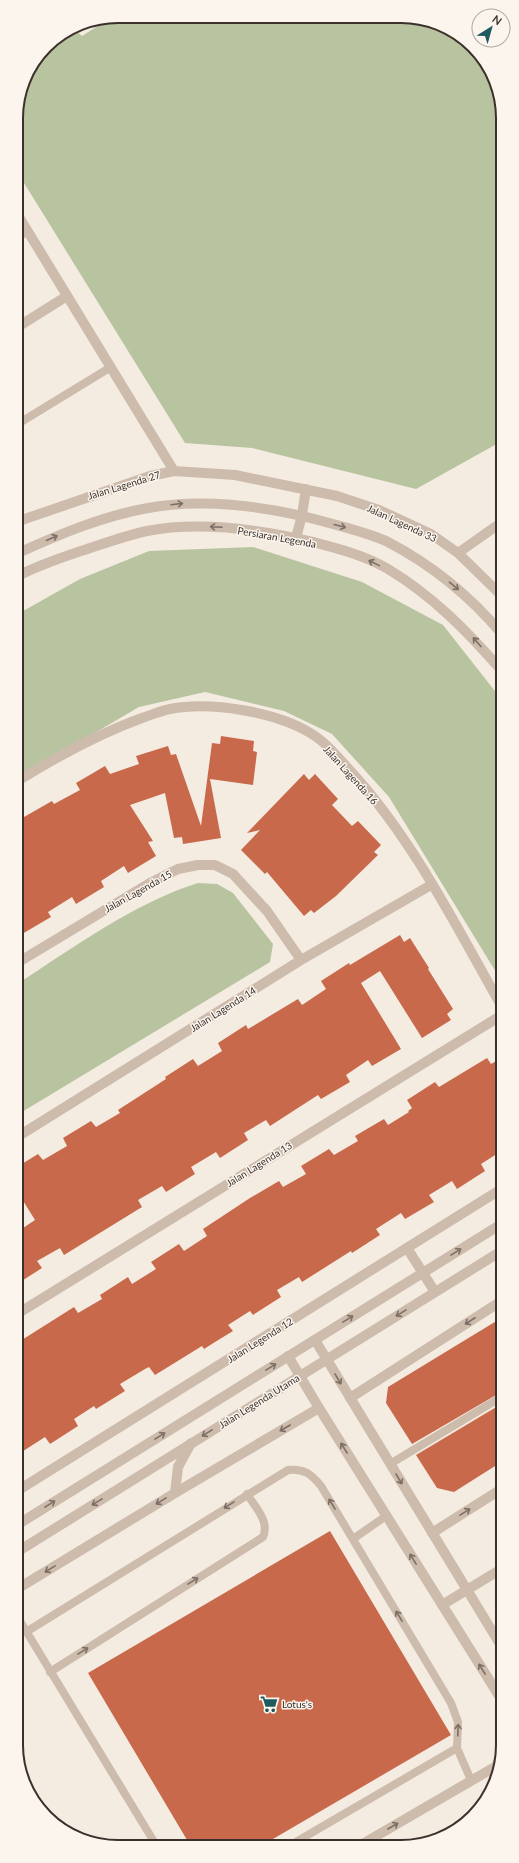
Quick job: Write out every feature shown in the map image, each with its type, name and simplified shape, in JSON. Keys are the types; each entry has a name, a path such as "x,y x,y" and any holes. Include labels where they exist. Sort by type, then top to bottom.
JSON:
{"street":[{"path":"23,223 174,471"},
{"path":"23,324 67,296"},
{"name":"Jalan Lagenda 27","path":"23,520 150,476 174,471 235,475 306,489"},
{"path":"296,538 302,515 306,489"},
{"name":"Jalan Lagenda 33","path":"306,489 352,500 379,510 431,534 458,553 496,590"},
{"path":"23,551 67,532 114,516 154,507 189,503 237,504 302,515 356,530 386,542 442,575 463,593 496,628"},
{"path":"458,553 496,526"},
{"name":"Persiaran Legenda","path":"23,574 64,557 119,538 148,531 177,528 214,527 243,529 296,538 360,556 388,569 436,602 471,635 496,664"},
{"name":"Jalan Lagenda 16","path":"23,778 45,764 107,733 168,709 191,706 215,706 262,715 292,723 315,736 336,755 367,789 406,842 496,997"},
{"name":"Jalan Lagenda 15","path":"23,958 178,869 198,865 215,865 233,874 267,911 301,960"},
{"name":"Jalan Lagenda 14","path":"23,1133 301,960 431,885"},
{"name":"Jalan Lagenda 13","path":"23,1310 496,1018"},
{"name":"Jalan Legenda 12","path":"23,1486 496,1192"},
{"path":"23,1521 496,1227"},
{"path":"408,1248 434,1292"},
{"name":"Jalan Legenda Utama","path":"23,1548 496,1254"},
{"path":"350,1398 496,1304"},
{"path":"314,1340 496,1638"},
{"path":"288,1356 496,1691"},
{"path":"23,1585 319,1408"},
{"path":"175,1493 178,1467 191,1443"},
{"path":"432,1533 496,1492"},
{"path":"442,1605 496,1572"},
{"path":"369,1840 493,1768"}],"lane":[{"path":"23,234 28,231"},
{"path":"23,421 111,367"},
{"path":"390,1464 496,1400"},
{"path":"26,1632 288,1470 306,1471 321,1486 450,1703 458,1722 457,1748 471,1780"},
{"path":"50,1672 263,1537 266,1530 264,1521 247,1494"},
{"path":"353,1539 386,1516"},
{"path":"23,1627 153,1840"},
{"path":"299,1840 457,1748"}],"green space":[{"path":"111,23 408,23 432,28 443,33 459,43 468,51 480,65 491,87 496,118 496,444 416,489 252,448 185,443 23,181 23,111 30,81 46,55 65,39 77,32 82,36 100,25"},
{"path":"253,547 362,582 443,625 496,692 496,972 389,797 332,734 284,711 205,692 139,707 23,775 23,611 80,579 149,551"},
{"path":"198,883 217,884 233,893 273,944 270,962 23,1111 23,980 82,941 127,914 174,892"}],"building":[{"path":"221,736 254,741 253,751 257,752 253,785 210,779 221,838 183,844 182,837 174,838 165,793 130,805 153,841 148,842 156,856 128,873 124,866 101,881 104,887 76,904 72,897 48,912 51,917 23,933 23,818 52,801 54,804 80,790 76,783 105,766 110,774 139,764 136,756 168,746 171,755 176,754 201,826 212,743 220,744"},
{"path":"304,774 309,780 315,774 338,799 332,805 352,826 358,821 381,845 374,852 378,855 336,896 314,913 311,910 304,916 267,872 265,874 241,850 260,830 247,833"},
{"path":"400,935 404,942 410,938 453,1009 447,1014 451,1020 422,1038 380,971 361,983 401,1049 372,1066 368,1060 346,1075 350,1082 321,1099 318,1095 270,1126 266,1120 244,1133 248,1140 220,1158 216,1152 191,1167 195,1174 166,1192 162,1186 138,1200 142,1207 64,1255 60,1248 37,1261 42,1268 23,1280 23,1228 35,1220 23,1201 23,1163 38,1154 43,1160 67,1146 63,1138 91,1121 96,1127 120,1113 118,1110 166,1079 165,1077 193,1059 198,1066 222,1051 218,1043 246,1025 248,1029 298,999 302,1005 326,989 321,981 349,963 350,965"},
{"path":"487,1058 491,1064 496,1061 496,1154 481,1164 485,1171 457,1189 452,1181 429,1195 434,1202 405,1219 401,1213 376,1229 380,1235 352,1253 351,1251 302,1282 299,1277 277,1290 281,1297 253,1315 250,1311 228,1325 233,1331 204,1349 202,1346 155,1375 149,1367 145,1369 120,1384 125,1391 96,1409 94,1406 74,1419 78,1426 50,1444 45,1437 23,1451 23,1339 74,1307 78,1313 102,1299 100,1295 128,1277 132,1284 156,1269 151,1262 179,1244 184,1251 207,1236 203,1229 250,1198 279,1181 283,1187 306,1174 301,1166 329,1149 334,1155 358,1141 355,1136 384,1119 388,1125 409,1112 408,1111 412,1108 407,1100 435,1082 439,1087"},
{"path":"496,1321 496,1395 412,1444 386,1403 388,1387"},
{"path":"496,1407 496,1465 454,1492 437,1488 416,1455"},
{"name":"Lotus's","path":"330,1531 451,1735 271,1840 187,1840 88,1673"}],"place":[{"name":"Lotus's","path":"269,1704"}]}
